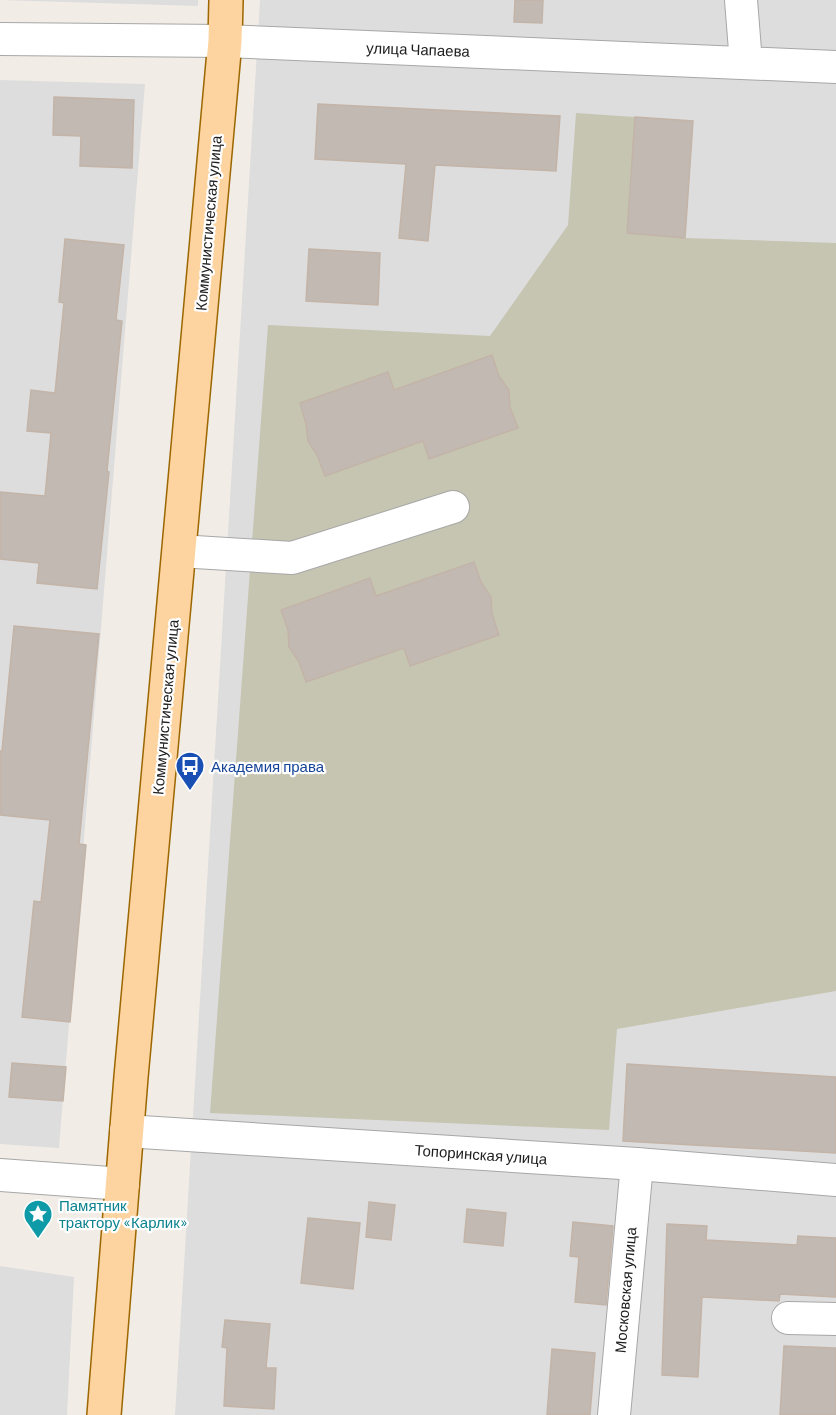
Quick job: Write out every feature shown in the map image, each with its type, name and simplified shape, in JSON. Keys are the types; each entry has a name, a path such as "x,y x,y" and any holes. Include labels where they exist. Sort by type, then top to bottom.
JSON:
{"main road":[{"name":"Коммунистическая улица","path":"104,1415 126,1131 225,41 226,0"}],"street":[{"path":"741,0 746,63"},
{"name":"улица Чапаева","path":"0,39 225,41 836,66"},
{"path":"179,551 292,558 453,507"},
{"name":"Топоринская улица","path":"126,1131 637,1164 836,1180"},
{"name":"Московская улица","path":"614,1415 637,1164"},
{"path":"0,1175 123,1184"},
{"path":"788,1318 836,1319"}],"shaded area":[{"path":"0,0 198,0 198,6"},
{"path":"260,0 836,0 836,1415 175,1415"},
{"path":"0,80 145,84 59,1148 0,1144"},
{"path":"576,113 693,121 685,238 836,243 836,991 617,1029 609,1130 210,1113 268,325 490,336 568,225"},
{"path":"0,1266 74,1277 67,1415 0,1415"}],"building":[{"path":"515,0 543,0 542,23 514,22"},
{"path":"54,97 134,100 132,168 80,166 81,136 53,135"},
{"path":"318,104 560,116 556,171 435,165 428,241 399,238 406,164 315,159"},
{"path":"635,117 693,121 685,238 627,233"},
{"path":"65,239 124,245 116,320 122,321 97,589 37,583 39,563 0,559 0,492 45,496 51,433 27,431 31,390 55,393 64,303 59,302"},
{"path":"309,249 380,253 378,305 306,301"},
{"path":"492,355 499,376 509,390 510,407 518,428 429,459 423,441 325,476 317,455 308,441 300,403 388,372 394,390"},
{"path":"474,562 481,582 491,597 492,614 499,635 410,666 404,648 306,682 299,662 289,647 288,630 281,610 370,578 376,596"},
{"path":"14,626 99,634 79,844 86,845 70,1022 22,1017 34,901 41,902 50,820 0,815 0,751 2,751"},
{"path":"12,1063 66,1067 63,1101 9,1097"},
{"path":"627,1064 836,1077 836,1153 623,1141"},
{"path":"369,1202 395,1205 391,1240 366,1237"},
{"path":"467,1209 506,1213 503,1246 464,1242"},
{"path":"308,1218 360,1223 353,1289 301,1283"},
{"path":"573,1222 613,1226 606,1305 575,1302 579,1257 570,1256"},
{"path":"667,1224 707,1226 706,1240 797,1245 798,1236 836,1238 836,1297 780,1294 779,1301 702,1297 698,1377 662,1375"},
{"path":"225,1320 270,1324 266,1368 276,1368 274,1409 224,1406 227,1348 222,1347"},
{"path":"784,1346 836,1348 836,1415 780,1415"},
{"path":"552,1349 595,1353 590,1415 547,1415"}],"place":[{"name":"Академия права","path":"190,792"},
{"name":"Памятник трактору «Карлик»","path":"38,1240"}]}
